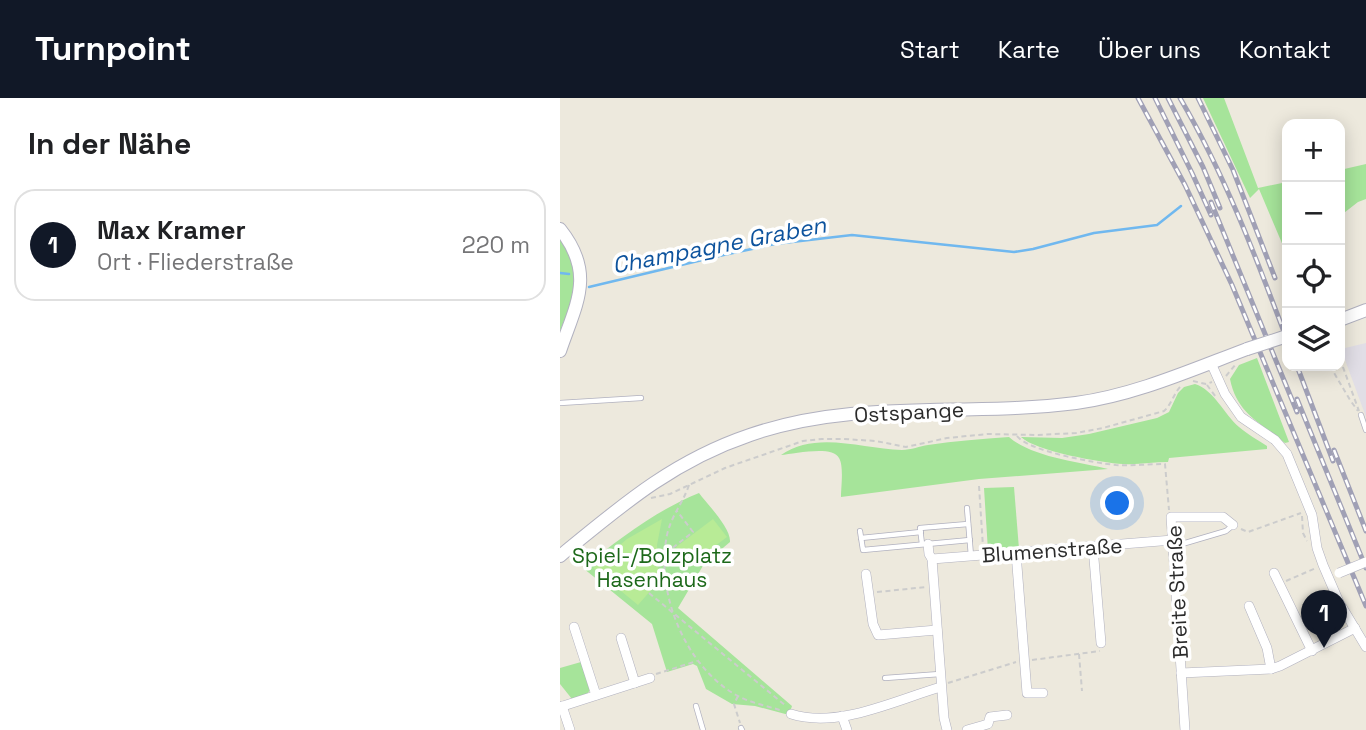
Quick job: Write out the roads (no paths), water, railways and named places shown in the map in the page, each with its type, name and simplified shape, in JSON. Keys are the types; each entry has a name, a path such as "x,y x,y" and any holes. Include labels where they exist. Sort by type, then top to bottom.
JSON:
{"main road":[{"path":"560,231 574,250 581,280 577,302 560,351"},
{"path":"1345,318 1366,310"},
{"name":"Ostspange","path":"560,556 662,476 713,449 774,427 848,414 1042,406 1089,401 1124,393 1282,338"}],"street":[{"path":"1211,363 1224,394 1241,417 1275,440 1287,454 1312,515 1317,548 1328,578 1366,647"},
{"name":"Breite Straße","path":"1185,730 1177,542 1171,517 1223,517 1233,526"},
{"name":"Blumenstraße","path":"932,559 1177,542"},
{"path":"925,544 932,559 941,687 947,730"},
{"path":"1093,547 1101,643"},
{"path":"1016,552 1027,693 1043,693"},
{"path":"1328,578 1366,562"},
{"path":"1274,573 1312,651"},
{"path":"866,574 873,624 878,635 937,630"},
{"path":"1249,606 1267,648 1271,669"},
{"path":"574,627 596,695"},
{"path":"1181,674 1271,669 1356,628"},
{"path":"621,638 635,683"},
{"path":"570,730 561,707 650,678"},
{"path":"789,713 810,718 857,714 941,687"},
{"path":"967,730 988,724 990,717 1007,715"},
{"path":"842,716 846,730"}],"lane":[{"path":"560,403 641,398"},
{"path":"1361,415 1366,430"},
{"path":"967,508 971,556"},
{"path":"861,538 968,524"},
{"path":"1177,542 1226,531 1233,526"},
{"path":"921,530 925,544"},
{"path":"860,531 863,550 970,540"},
{"path":"885,678 940,674"},
{"path":"696,706 703,730"}],"waterway":[{"name":"Champagne Graben","path":"589,287 775,244 852,235 1014,252 1094,233 1157,225 1181,206"},
{"name":"Champagne Graben","path":"560,273 569,274"}],"railway":[{"path":"1138,98 1185,185 1232,285 1366,606"},
{"path":"1155,98 1211,215"},
{"path":"1168,98 1203,167 1220,208"},
{"path":"1180,98 1225,187 1282,327"},
{"path":"1198,98 1233,170 1275,278"},
{"path":"1211,202 1297,412"},
{"path":"1299,371 1333,461"},
{"path":"1297,399 1366,568"},
{"path":"1334,450 1366,531"}],"place":[{"name":"Max Kramer","path":"1324,648"}],"park label":[{"name":"Spiel-/Bolzplatz Hasenhaus","path":"652,567"}]}
